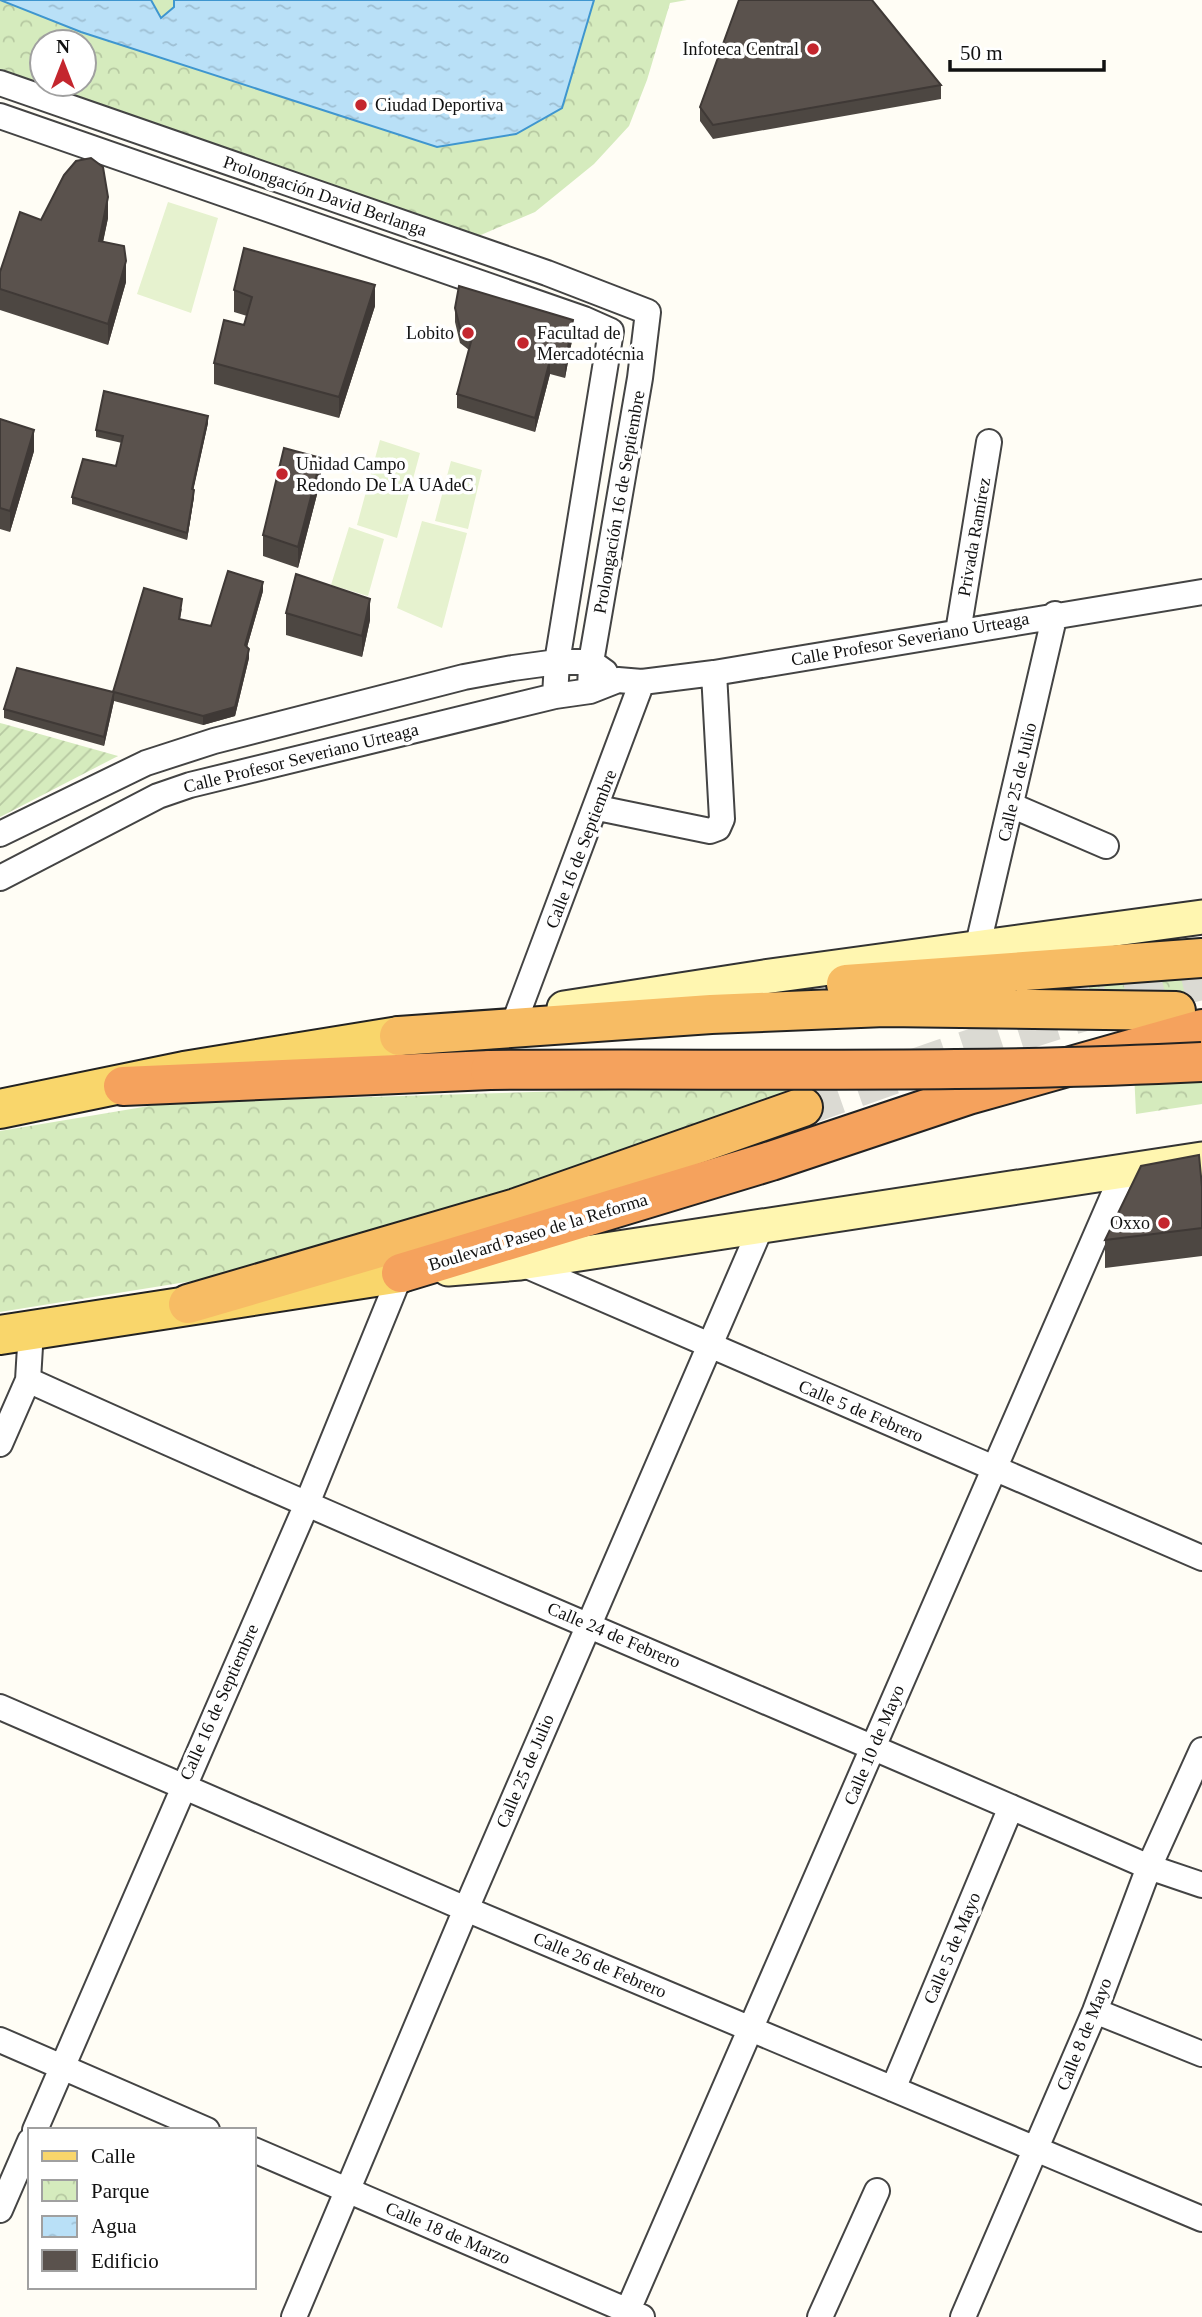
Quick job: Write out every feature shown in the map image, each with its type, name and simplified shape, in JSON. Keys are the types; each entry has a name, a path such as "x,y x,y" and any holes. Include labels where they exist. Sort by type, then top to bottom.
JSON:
{"highway":[{"path":"614,1001 1185,960"},
{"path":"399,1036 711,1014 885,1007 1189,1020"},
{"name":"Boulevard Paseo de la Reforma","path":"401,1273 771,1161 887,1132 968,1095 1189,1020"},
{"path":"887,1132 1202,1050"},
{"path":"123,1086 490,1070 1082,1068 1202,1062"},
{"path":"188,1304 516,1208 803,1107"}],"main road":[{"path":"0,1110 184,1071 517,1015 764,977 1202,916"},
{"path":"401,1273 520,1263 1202,1159"},
{"name":"Boulevard Paseo de la Reforma","path":"16,1333 188,1304 401,1273"}],"street":[{"name":"Prolongación David Berlanga","path":"0,83 547,273 648,312"},
{"name":"Prolongación David Berlanga","path":"0,116 572,314 611,331"},
{"name":"Prolongación 16 de Septiembre","path":"590,691 591,662 640,378 648,312"},
{"name":"Prolongación 16 de Septiembre","path":"555,696 556,662 611,331"},
{"name":"Privada Ramírez","path":"958,632 989,443"},
{"name":"Calle Profesor Severiano Urteaga","path":"0,878 158,796 301,757 555,696 590,691 618,680 642,682 714,673 1055,614 1202,592"},
{"name":"Calle 25 de Julio","path":"977,949 1013,806 1055,614"},
{"name":"Calle Profesor Severiano Urteaga","path":"0,834 146,763 214,741 464,677 556,662 591,662 618,680"},
{"path":"598,808 710,831 718,828 722,819 714,673"},
{"name":"Calle 16 de Septiembre","path":"517,1015 598,808 642,682"},
{"path":"146,763 158,796"},
{"path":"1013,806 1106,846"},
{"name":"Calle 10 de Mayo","path":"632,2315 751,2028 1123,1173"},
{"name":"Calle 25 de Julio","path":"294,2317 588,1623 761,1227"},
{"name":"Calle 5 de Febrero","path":"520,1263 1202,1558"},
{"name":"Calle 16 de Septiembre","path":"36,2128 306,1506 401,1273"},
{"path":"0,1444 28,1380 16,1333"},
{"name":"Calle 24 de Febrero","path":"28,1380 306,1506 588,1623 1149,1867 1202,1885"},
{"name":"Calle 26 de Febrero","path":"0,1707 466,1909 1035,2151 1202,2219"},
{"name":"Calle 8 de Mayo","path":"963,2317 1095,2011 1149,1867 1202,1750"},
{"name":"Calle 5 de Mayo","path":"893,2089 1011,1807"},
{"path":"1095,2011 1202,2054"},
{"path":"0,2040 203,2128"},
{"path":"0,2210 28,2146"},
{"name":"Calle 18 de Marzo","path":"256,2151 632,2315"},
{"path":"820,2317 877,2191"}],"green space":[{"name":"Ciudad Deportiva","path":"0,0 687,0 670,3 647,80 629,126 594,164 535,212 469,240 63,98 98,98 98,28 28,28 28,86 0,76"},
{"path":"168,202 218,218 191,313 137,294"},
{"path":"380,440 420,453 397,538 357,525"},
{"path":"451,461 482,470 468,529 435,521"},
{"path":"422,521 467,533 442,628 397,608"},
{"path":"349,527 384,539 368,596 331,585"},
{"path":"0,723 4,724 118,756 0,817"},
{"path":"1202,969 1202,997 1092,1001 1089,987"},
{"path":"1202,1025 1202,1104 1136,1114 1132,1030"},
{"path":"702,1087 835,1090 518,1202 279,1267 0,1312 0,1131 167,1103"}],"water":[{"path":"0,0 151,0 161,18 174,7 174,0 594,0 562,108 516,134 437,147 98,37 98,28 71,28"}],"building":[{"name":"Infoteca Central","path":"739,0 872,0 941,85 713,125 700,107"},
{"path":"91,158 103,167 108,197 99,241 124,246 126,261 108,324 0,289 0,272 20,212 41,220 64,175 76,161"},
{"path":"244,248 375,285 339,397 214,363 224,320 244,325 252,297 234,290"},
{"path":"459,286 573,320 565,364 550,360 535,418 457,394 472,338 460,328 455,308"},
{"path":"104,391 208,416 192,489 194,490 187,533 72,497 83,459 116,466 123,436 96,430"},
{"path":"0,419 34,430 10,511 0,508"},
{"path":"284,448 321,458 298,547 263,535"},
{"path":"228,571 263,582 245,645 249,649 235,707 203,716 114,692 104,737 4,709 17,668 113,692 144,588 182,599 179,619 211,626"},
{"path":"296,574 370,599 362,636 286,613"},
{"path":"1199,1155 1202,1228 1105,1240 1141,1166"}],"tunnel":[{"path":"803,1107 1051,1022 1202,981"}],"place":[{"name":"Infoteca Central","path":"813,49"},
{"name":"Ciudad Deportiva","path":"361,105"},
{"name":"Lobito","path":"468,333"},
{"name":"Facultad de Mercadotécnia","path":"523,343"},
{"name":"Unidad Campo Redondo De LA UAdeC","path":"282,474"},
{"name":"Oxxo","path":"1164,1223"}]}
